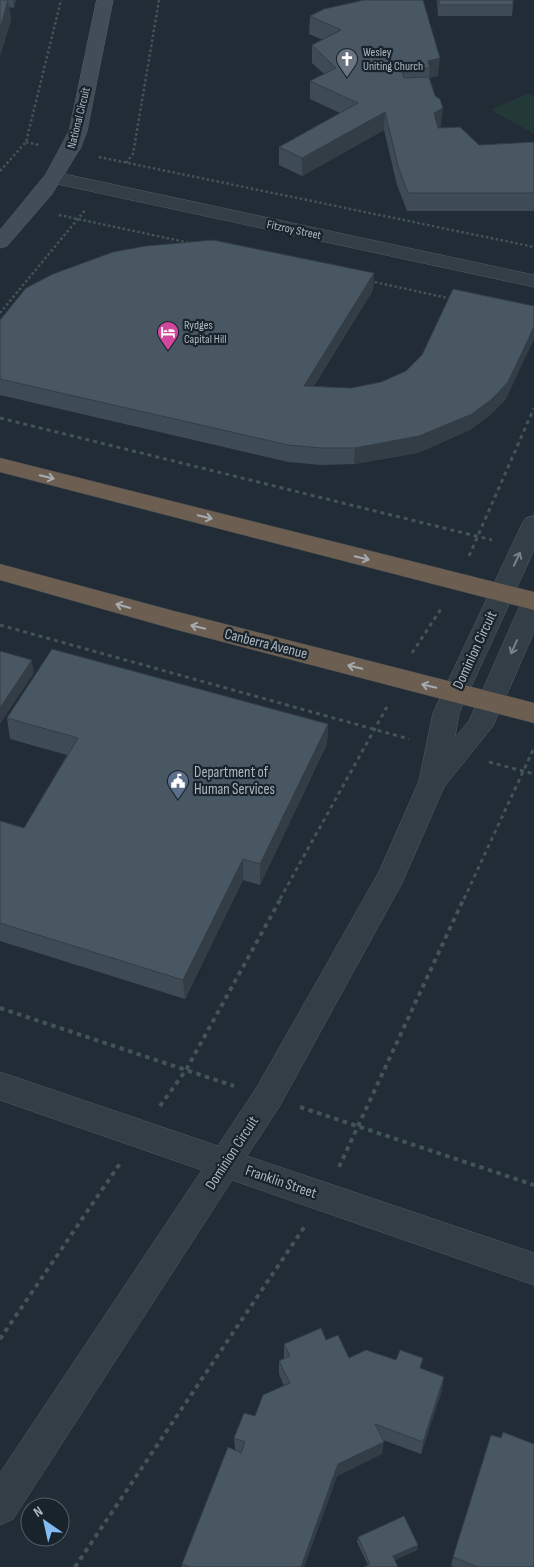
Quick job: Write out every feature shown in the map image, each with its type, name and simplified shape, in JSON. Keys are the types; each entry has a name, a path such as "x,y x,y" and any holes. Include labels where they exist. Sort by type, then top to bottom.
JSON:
{"highway":[{"path":"0,465 534,602"},
{"name":"Canberra Avenue","path":"0,572 170,620 534,713"}],"street":[{"name":"National Circuit","path":"0,242 55,178 71,152 78,130 104,0"},
{"name":"Fitzroy Street","path":"55,178 534,281"},
{"name":"Dominion Circuit","path":"0,1506 227,1163 268,1097 392,875 433,781 445,716 534,524"},
{"name":"Dominion Circuit","path":"433,781 480,726 534,602"},
{"name":"Franklin Street","path":"0,1086 534,1269"}],"path":[{"path":"0,171 26,142 61,0"},
{"path":"121,168 133,154 159,0"},
{"path":"26,142 534,247"},
{"path":"0,313 89,206"},
{"path":"30,208 194,244"},
{"path":"369,281 456,300"},
{"path":"0,1339 186,1070 405,674 406,661 458,582 534,408"},
{"path":"0,418 522,547"},
{"path":"0,624 374,730"},
{"path":"75,1567 325,1197 534,748"},
{"path":"524,772 534,774"},
{"path":"0,1008 534,1185"}],"green space":[{"path":"528,93 534,96 534,134 491,110"}],"building":[{"path":"0,0 8,0 0,29"},
{"path":"364,0 423,0 440,58 428,61 430,68 402,70 404,78 429,77 435,96 440,99 443,108 434,113 438,128 460,127 479,145 534,142 534,193 408,193 398,166 385,112 302,158 279,147 358,103 310,81 336,68 312,45 341,30 310,16 324,9"},
{"path":"439,0 513,0 513,5 439,5"},
{"name":"Rydges Capital Hill","path":"213,240 374,273 304,386 351,388 381,382 406,371 422,355 453,289 534,306 534,327 508,382 492,399 472,414 419,436 355,448 321,448 288,445 0,379 0,320 26,288 53,274 113,252 146,246"},
{"name":"Department of Human Services","path":"52,649 328,724 260,864 243,859 183,980 0,923 0,821 24,828 78,738 7,718"},
{"path":"0,651 32,660 0,708"},
{"path":"321,1328 326,1340 338,1335 349,1358 366,1350 396,1360 400,1350 423,1358 420,1368 444,1377 423,1442 375,1424 384,1442 338,1464 301,1567 190,1567 182,1564 228,1447 241,1453 245,1442 234,1438 244,1413 255,1416 263,1395 290,1383 279,1361 290,1356 284,1344"},
{"path":"503,1432 534,1444 534,1567 478,1567 453,1557 491,1435 501,1438"},
{"path":"404,1516 418,1545 393,1556 398,1567 364,1567 370,1564 358,1537"}],"place":[{"name":"Wesley Uniting Church","path":"347,78"},
{"name":"Rydges Capital Hill","path":"168,351"},
{"name":"Department of Human Services","path":"178,800"}]}
